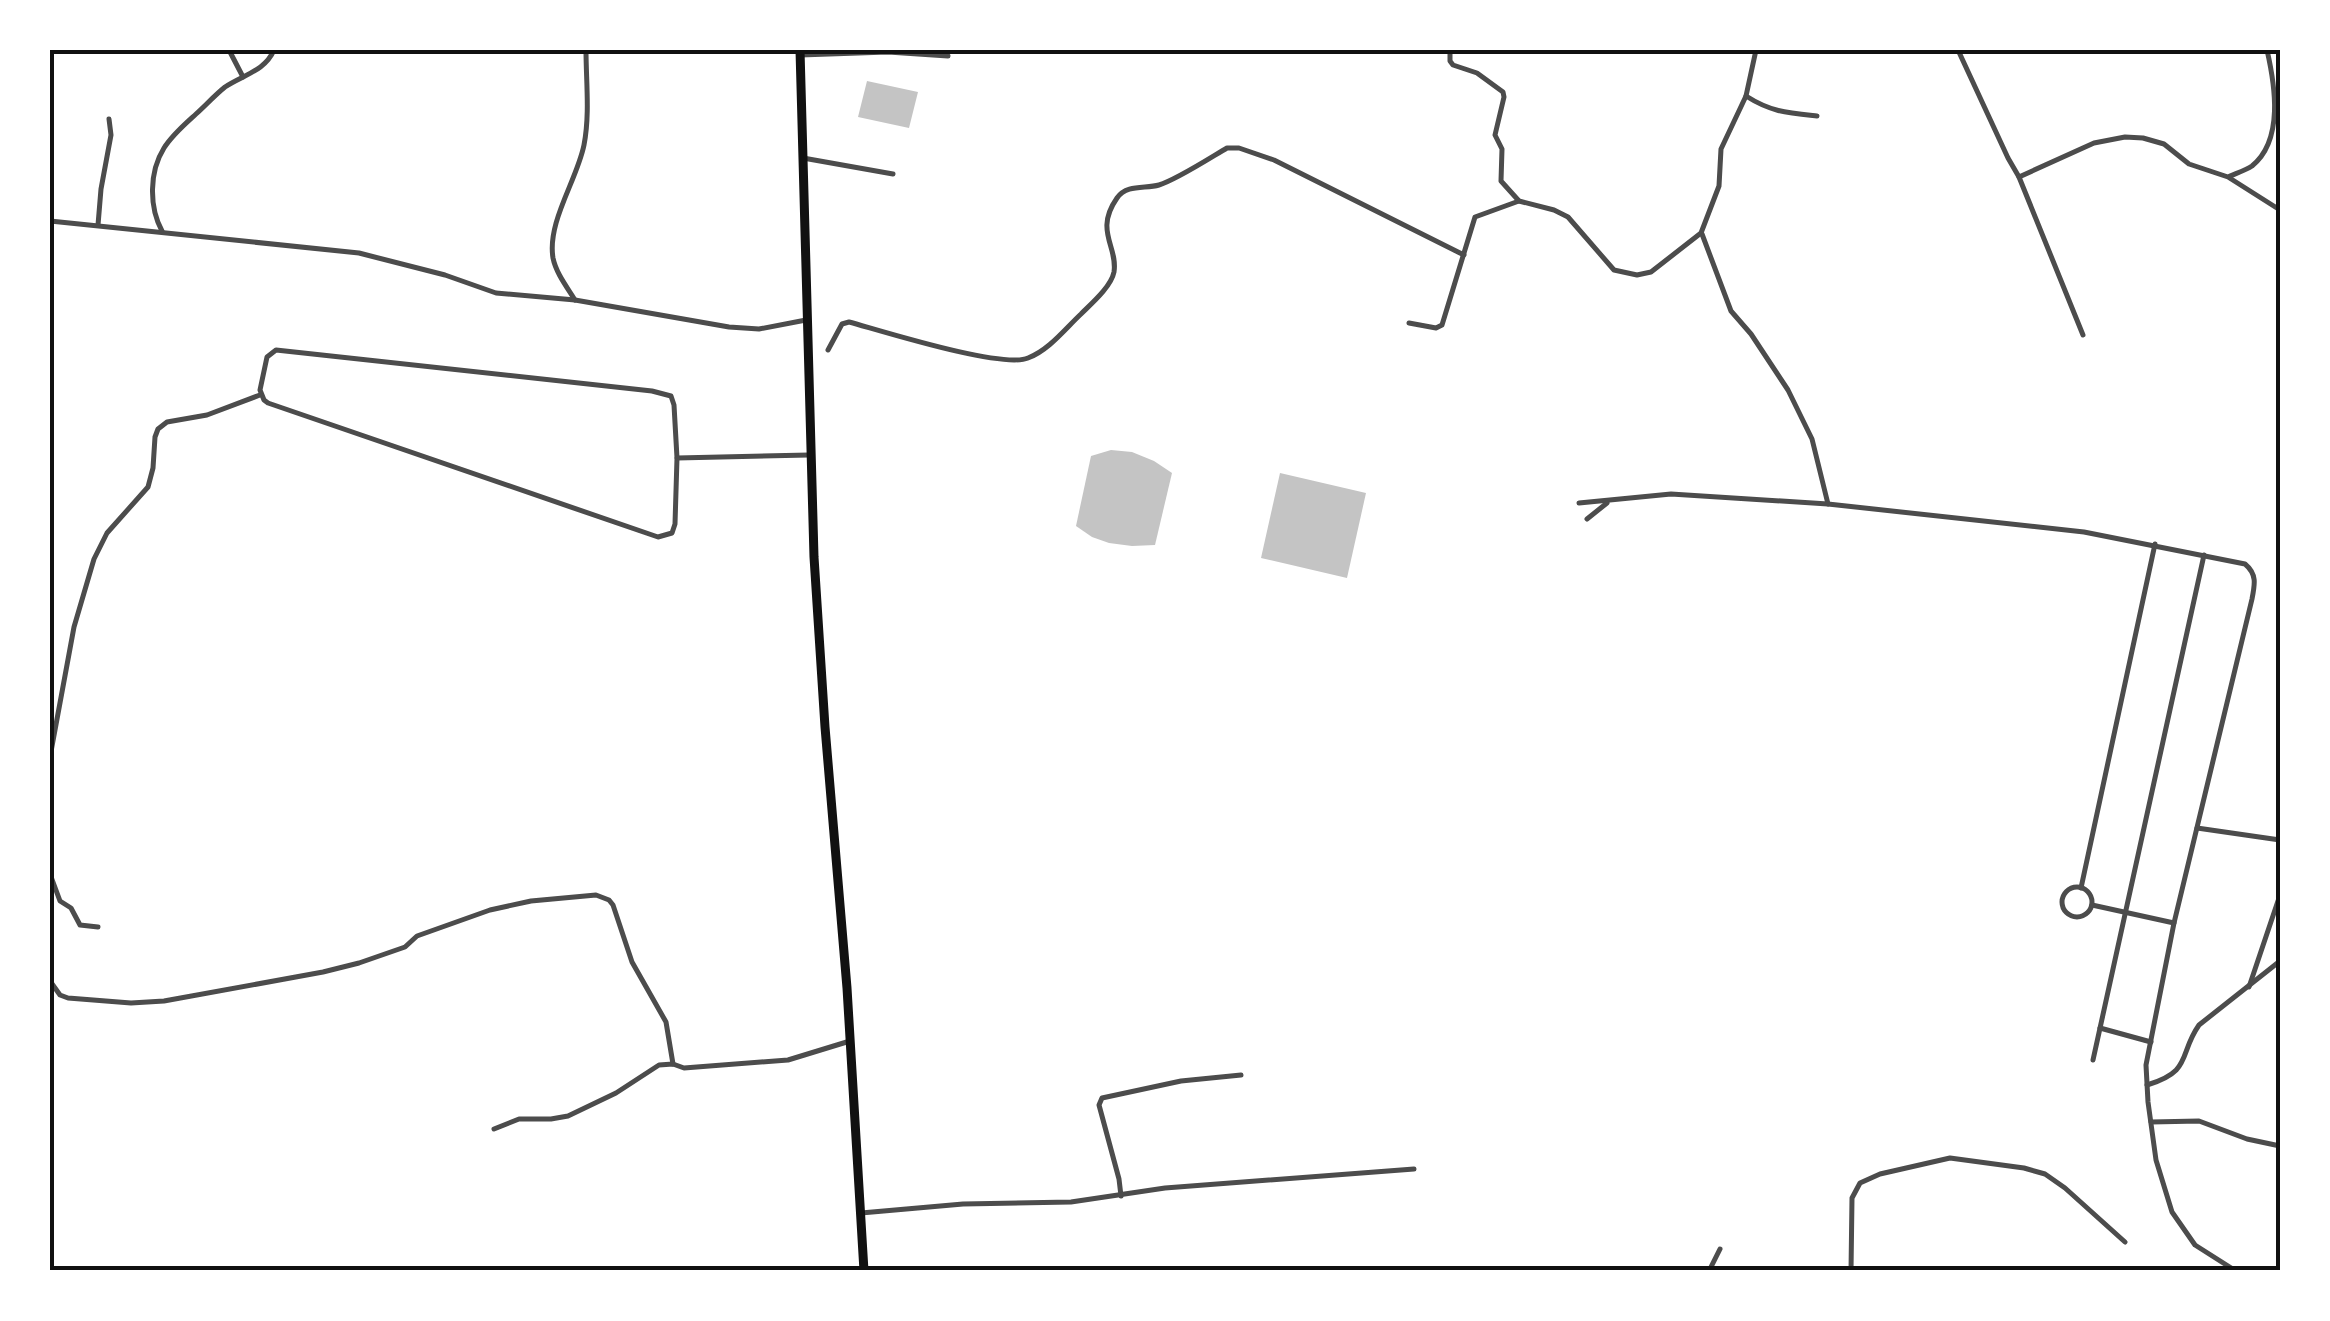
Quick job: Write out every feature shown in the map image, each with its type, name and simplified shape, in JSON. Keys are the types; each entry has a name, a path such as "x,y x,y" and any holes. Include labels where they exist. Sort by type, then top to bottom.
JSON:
{"main road":[{"path":"800,53 810,456 822,685 864,1271"}],"street":[{"path":"229,50 242,77"},
{"path":"162,232 152,203 161,152 222,90 264,65 274,50"},
{"path":"575,300 557,270 553,243 583,148 586,50"},
{"path":"1450,50 1453,65 1477,73 1503,92 1495,135 1502,149 1499,177 1507,189 1519,201 1568,217 1614,270 1637,275 1651,272 1701,233 1718,186 1720,149 1746,96 1756,50"},
{"path":"1958,50 2019,177 2082,335"},
{"path":"2228,177 2251,166 2272,136 2274,108 2267,50"},
{"path":"800,53 948,56"},
{"path":"1746,96 1777,112 1817,116"},
{"path":"98,226 111,135 109,119"},
{"path":"2019,177 2094,142 2143,138 2164,144 2189,164 2228,177 2280,210"},
{"path":"828,350 842,324 849,322 983,357 1025,360 1045,348 1109,283 1114,273 1106,232 1112,208 1122,193 1161,185 1227,148 1274,160 1464,255"},
{"path":"802,158 893,174"},
{"path":"1408,322 1436,328 1442,325 1478,215 1519,201"},
{"path":"50,221 359,253 496,293 575,300 729,327 759,330 808,319"},
{"path":"1701,233 1731,311 1788,390 1812,439 1828,504"},
{"path":"276,350 652,391 671,396 674,404 677,458 672,533 658,537 268,403 261,394 267,357 276,350"},
{"path":"50,354 50,373"},
{"path":"50,758 72,639 94,559 107,533 148,488 158,430 167,422 206,415 261,394"},
{"path":"677,458 810,456"},
{"path":"1579,503 1671,494 1828,504 2066,530 2155,544 2245,564 2252,570 2255,581 2174,923 2146,1065 2156,1160 2172,1212 2195,1245 2236,1271"},
{"path":"1587,519 1609,502"},
{"path":"2081,888 2155,544"},
{"path":"2093,1060 2204,555"},
{"path":"2197,828 2280,840"},
{"path":"50,874 60,901 71,908 80,925 98,926"},
{"path":"2072,888 2081,888 2091,896 2092,905 2088,913 2079,917 2066,912 2065,894 2072,888"},
{"path":"50,981 68,998 164,1002 341,968 405,947 418,936 490,910 530,901 596,895 612,905 632,962 662,1013 672,1064"},
{"path":"2248,987 2280,895"},
{"path":"2092,905 2174,923"},
{"path":"2147,1084 2175,1072 2184,1061 2190,1038 2199,1025 2280,961"},
{"path":"2100,1028 2151,1042"},
{"path":"494,1129 519,1119 568,1116 616,1093 659,1064 684,1068 788,1060 850,1040"},
{"path":"1120,1196 1099,1105 1102,1098 1180,1081 1241,1075"},
{"path":"2151,1122 2200,1121 2280,1146"},
{"path":"1851,1271 1852,1198 1860,1183 1880,1174 1950,1158 2045,1174 2124,1242"},
{"path":"861,1214 964,1204 1071,1202 1165,1188 1414,1169"},
{"path":"1708,1271 1720,1249"}],"building":[{"path":"867,81 918,92 909,128 858,117"},
{"path":"1111,450 1132,452 1172,473 1155,545 1109,543 1076,526 1091,456"},
{"path":"1280,473 1366,493 1347,578 1261,558"}]}
